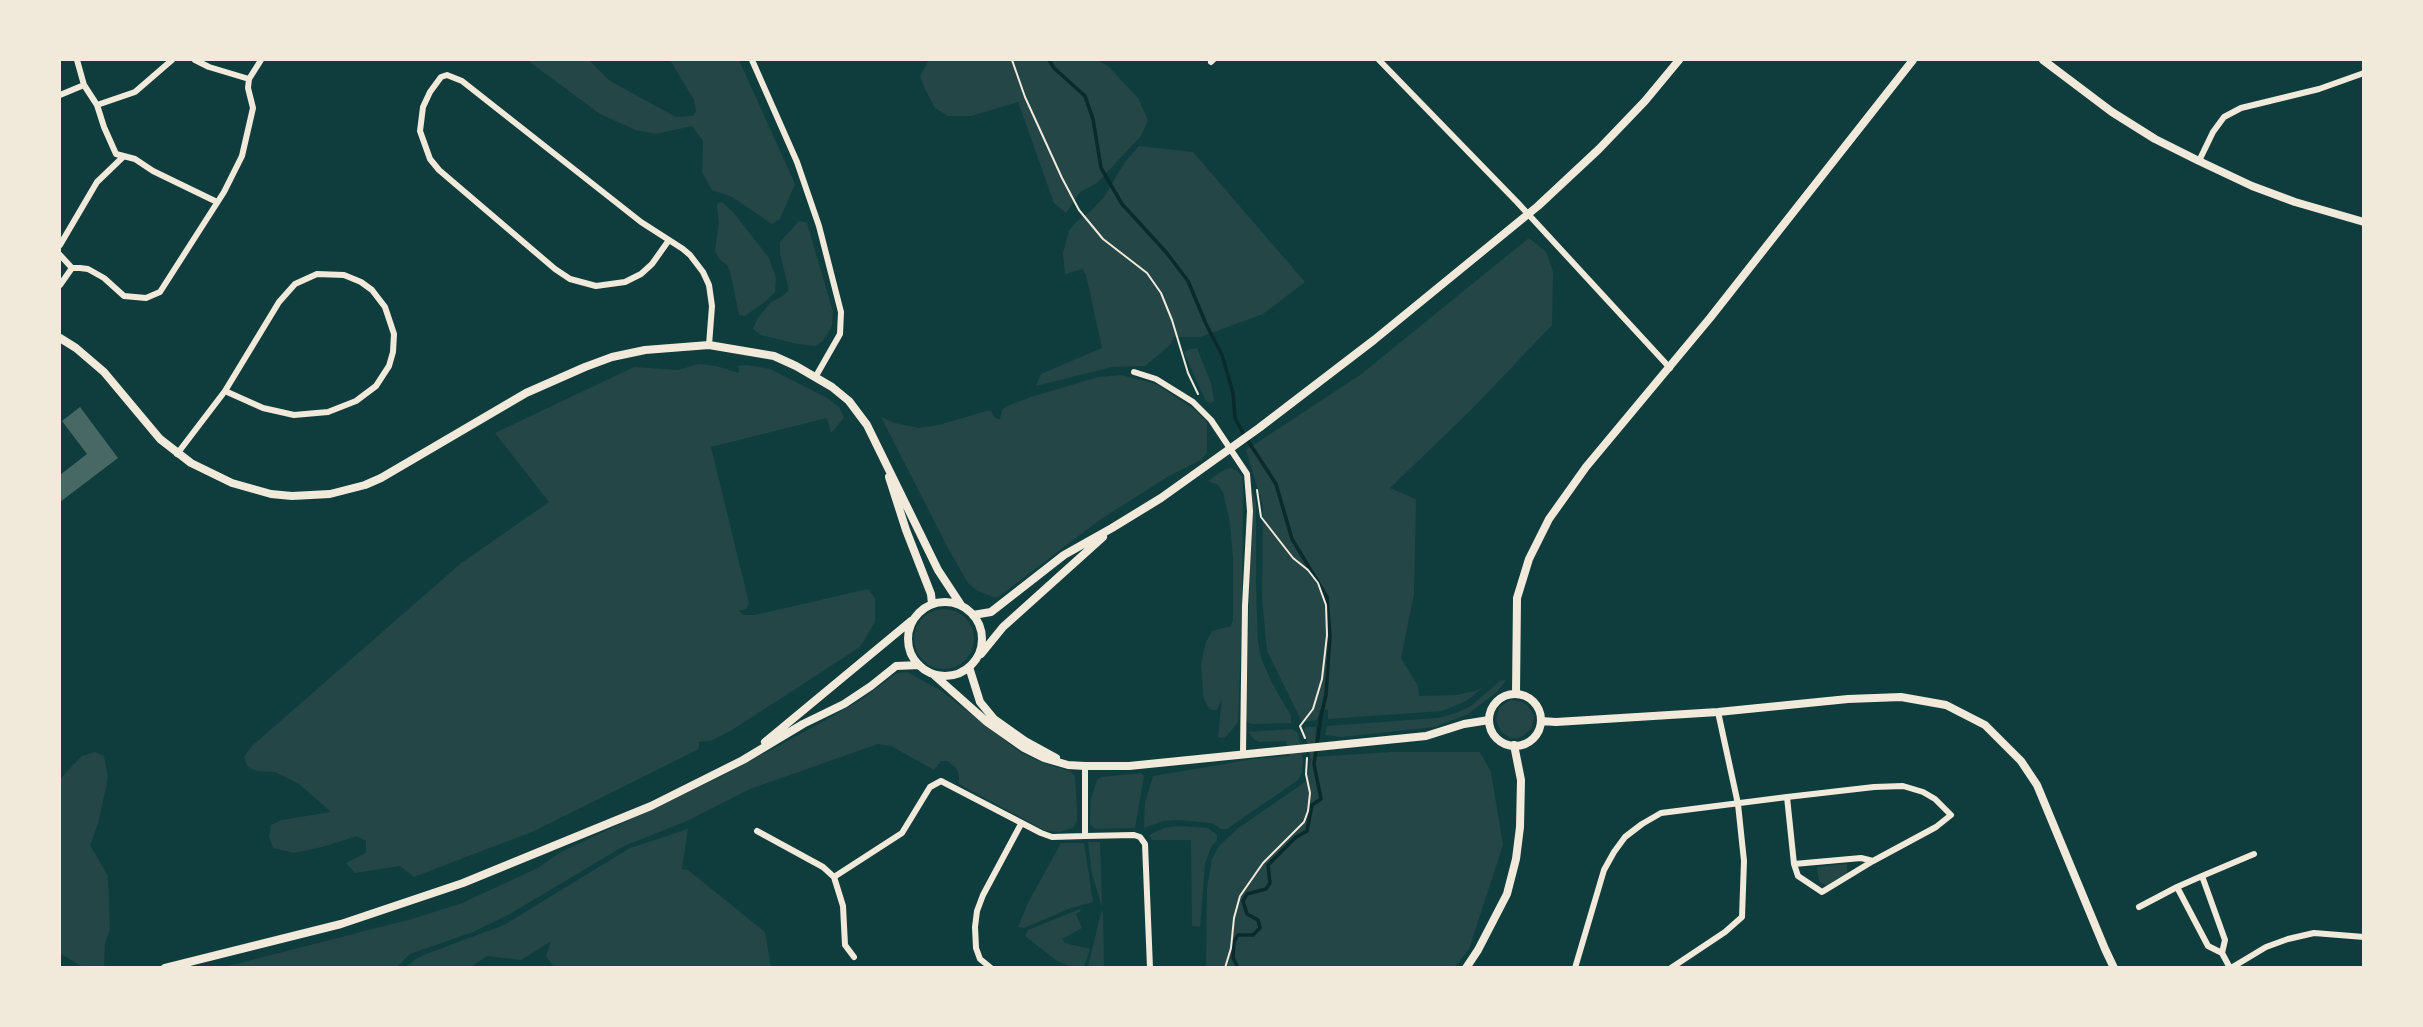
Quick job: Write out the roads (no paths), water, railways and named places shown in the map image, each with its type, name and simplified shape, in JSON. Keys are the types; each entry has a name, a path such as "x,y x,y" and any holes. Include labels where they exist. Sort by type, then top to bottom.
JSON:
{"street":[{"path":"77,60 84,85 97,105 111,148 116,154 135,159 153,171 217,202"},
{"path":"97,105 135,92 172,60"},
{"path":"195,60 249,79"},
{"path":"60,255 72,268 95,272 124,296 151,297 160,292 217,202 242,156 253,108 248,88 249,79 261,60"},
{"path":"752,60 797,162 819,226 841,312 840,334 816,376"},
{"path":"1379,60 1517,202 1670,368"},
{"path":"974,615 992,612 1064,555 1112,528 1224,453 1374,340 1538,206 1618,130 1679,60"},
{"path":"1516,694 1517,598 1529,559 1549,520 1586,467 1670,368 1913,60"},
{"path":"2043,60 2112,112 2155,139 2252,186 2364,222"},
{"path":"2199,161 2213,132 2224,117 2241,107 2319,89 2364,74"},
{"path":"669,240 652,264 641,274 625,282 596,286 570,279 555,270 439,170 430,159 420,131 423,107 430,92 441,77 447,75 462,81 641,222 669,240 683,249 697,261 709,285 712,306 709,345"},
{"path":"60,95 84,85"},
{"path":"60,245 97,182 122,157"},
{"path":"60,285 72,268"},
{"path":"177,454 225,391 286,292 301,280 317,274 344,275 372,290 385,307 394,334 391,359 376,386 356,401 328,412 294,415 263,408 225,391"},
{"path":"60,338 104,372 160,439 177,454 211,475 252,489 292,496 330,494 365,485 401,468 526,393 585,367 645,349 709,345 774,356 816,376 849,401 867,425 932,558 961,606"},
{"path":"1134,372 1156,379 1193,402 1211,420 1247,474 1250,511 1245,606 1243,753"},
{"path":"879,447 906,530 931,594 932,604"},
{"path":"933,674 952,675 973,663 1003,627 1112,528"},
{"path":"743,760 922,610 932,604 947,602 961,606 974,615 982,635 981,647 973,663 980,702 994,719 1025,741 1068,765"},
{"path":"914,619 909,628 908,643 919,665 987,722 1024,748 1044,758 1068,765 1129,766 1426,736 1464,724 1489,720"},
{"path":"166,968 341,924 463,883 650,806 743,760 844,704 897,666 919,665"},
{"path":"1516,694 1533,701 1541,720 1534,737 1521,745 1497,738 1489,720 1497,701 1516,694"},
{"path":"1541,720 1556,722 1718,712 1849,699 1901,697 1946,705 1985,725 2021,761 2036,785 2114,968"},
{"path":"1671,968 1742,918 1744,861 1738,804 1718,712"},
{"path":"1466,968 1507,894 1516,859 1521,780 1514,745"},
{"path":"1085,766 1085,836"},
{"path":"834,877 902,833 930,787 942,781 1021,824 1052,836 1134,835 1140,837 1145,844 1150,968"},
{"path":"1575,968 1604,870 1625,837 1661,813 1787,797 1903,786 1935,799 1951,816 1822,892 1798,876 1794,864 1787,797"},
{"path":"991,968 980,959 976,948 977,911 1021,824"},
{"path":"757,831 823,867 834,877 843,906 845,945 854,957"},
{"path":"2139,907 2177,887 2254,854"},
{"path":"1794,864 1861,858 1873,861"},
{"path":"2202,876 2225,940 2222,953"},
{"path":"2177,887 2208,946 2222,953 2231,968 2266,947 2288,939 2314,933 2364,937"}],"waterway":[{"path":"1049,60 1054,68 1085,96 1093,119 1101,168 1122,204 1166,252 1188,281 1222,355 1233,393 1235,418 1276,484 1292,539 1327,597 1330,636 1326,695 1314,764 1321,799 1312,805 1307,831 1296,837 1268,865 1270,883 1266,889 1247,894 1243,901 1247,914 1258,920 1260,928 1253,935 1238,935 1234,942 1233,958 1238,968"}]}
